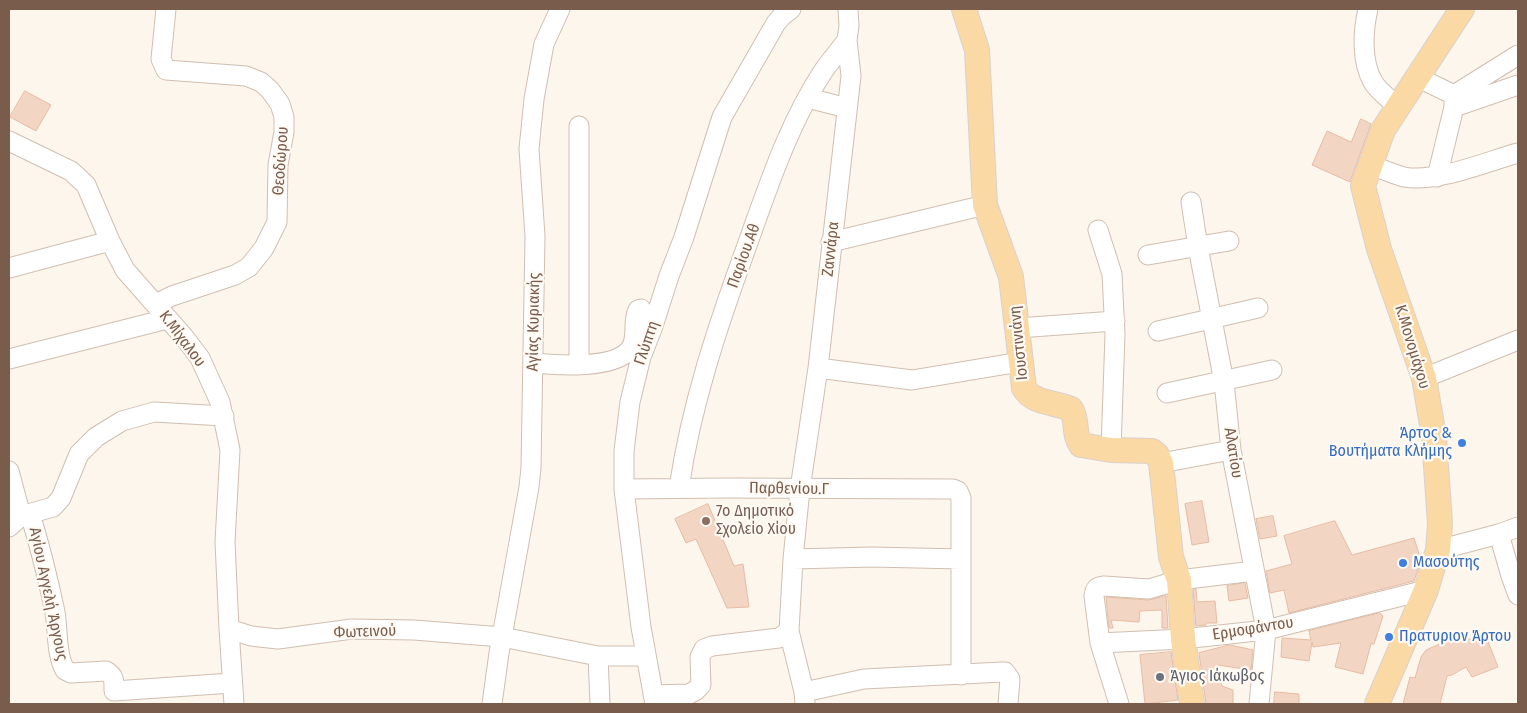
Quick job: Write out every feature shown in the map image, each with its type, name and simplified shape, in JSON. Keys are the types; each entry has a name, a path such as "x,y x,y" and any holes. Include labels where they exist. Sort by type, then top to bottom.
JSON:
{"main road":[{"name":"Ιουστινιάνη","path":"964,9 977,50 985,205 1011,277 1024,388 1033,397 1071,409 1074,414 1075,432 1082,445 1111,450 1152,451 1157,455 1161,463"},
{"name":"Κ.Μονομάχου","path":"1377,704 1415,598 1438,550 1440,524 1434,437 1424,378 1377,242 1363,186 1383,130 1462,9"},
{"path":"1161,463 1171,557 1179,580 1183,639 1192,704"}],"street":[{"name":"Θεοδώρου","path":"162,311 172,296 235,275 249,267 264,248 277,222 278,165 284,132 284,117 280,104 270,90 261,82 246,76 166,70 161,59 166,9"},
{"name":"Αγίας Κυριακής","path":"492,704 531,468 535,236 529,149 534,99 544,44 560,9"},
{"name":"Γλύπτη","path":"654,700 645,656 624,489 624,451 630,402 641,357 684,237 722,117 776,23 791,9"},
{"name":"Ζαννάρα","path":"804,698 789,631 793,559 800,489 818,368 851,76 847,40 849,26 848,9"},
{"path":"1368,9 1364,24 1366,60 1373,83 1398,107"},
{"name":"Παρίου.Αθ","path":"679,488 682,464 707,361 764,200 789,137 808,98 824,70 847,40"},
{"path":"1437,177 1454,101 1518,55"},
{"path":"1417,77 1454,101 1518,85"},
{"path":"808,98 847,108"},
{"path":"579,126 579,365"},
{"name":"Κ.Μίχαλου","path":"9,141 71,172 86,186 125,270 184,336 200,358 215,390 224,416 230,460 225,542 234,704"},
{"path":"1371,166 1403,176 1418,178 1437,177 1518,153"},
{"name":"Αλατίου","path":"1191,202 1224,382 1231,450 1266,630 1260,704"},
{"path":"832,242 985,205"},
{"path":"1098,230 1112,274 1115,321 1111,450"},
{"path":"9,268 110,241"},
{"path":"1148,256 1228,241"},
{"path":"1158,331 1258,308"},
{"path":"533,363 579,365 607,362 625,354 632,346 635,318 638,310 641,309 644,314 641,357"},
{"path":"9,359 162,311"},
{"path":"1018,328 1115,321"},
{"path":"1424,378 1518,342"},
{"path":"818,368 912,380 1020,362"},
{"path":"1167,393 1272,370"},
{"path":"9,471 20,519 53,507 60,498 79,454 96,437 122,421 154,412 224,416"},
{"path":"1161,463 1231,450"},
{"name":"Παρθενίου.Γ","path":"624,489 953,489 958,491 961,498 961,559"},
{"name":"Αγίου Αγγελή Άργους","path":"20,519 50,587 58,629 60,656 65,670 71,673 106,671 114,678 114,691 232,683"},
{"path":"1438,550 1518,527"},
{"path":"1499,534 1518,595"},
{"path":"793,559 872,557 961,559 960,674"},
{"path":"1119,704 1100,643 1094,596 1097,587 1149,589 1179,580 1254,571"},
{"name":"Ερμοφάντου","path":"1100,643 1183,639 1266,630 1415,598"},
{"name":"Φωτεινού","path":"229,629 251,636 278,639 352,629 414,630 502,637 598,656 645,656"},
{"path":"654,700 688,694 695,691 701,685 700,656 704,650 712,646 778,638 789,631"},
{"path":"598,656 600,704"},
{"path":"804,698 864,679 1005,672 1010,679 1008,704"}],"building":[{"path":"25,91 51,105 36,131 10,117"},
{"path":"1361,119 1371,124 1350,182 1312,165 1327,131 1351,142"},
{"path":"1202,501 1209,542 1192,545 1185,504"},
{"path":"708,504 734,566 743,564 749,607 727,608 696,539 686,543 675,519"},
{"path":"1273,516 1277,536 1260,539 1256,519"},
{"path":"1335,521 1352,555 1414,538 1421,560 1414,581 1289,613 1284,590 1270,593 1266,571 1292,564 1284,536"},
{"path":"1245,583 1248,598 1229,601 1227,586"},
{"path":"1196,589 1197,602 1215,601 1217,623 1206,623 1206,625 1196,626 1193,590"},
{"path":"1166,596 1168,628 1162,628 1162,610 1140,611 1139,622 1111,620 1113,628 1109,628 1106,597 1148,600"},
{"path":"1380,613 1383,616 1374,644 1371,644 1363,674 1335,667 1341,643 1313,647 1312,642 1309,661 1281,657 1282,638 1311,640 1309,631"},
{"path":"1487,639 1498,667 1472,677 1466,667 1447,676 1440,704 1403,704 1410,677 1415,678 1421,657 1426,650 1449,640"},
{"path":"1230,645 1253,650 1251,670 1218,665 1222,686 1233,690 1233,704 1206,704 1199,653"},
{"name":"Άγιος Ιάκωβος","path":"1171,652 1178,700 1145,704 1140,655"},
{"path":"1275,692 1299,694 1299,704 1274,704"}],"place":[{"name":"Άρτος & Βουτήματα Κλήμης","path":"1462,443"},
{"name":"7ο Δημοτικό Σχολείο Χίου","path":"706,521"},
{"name":"Μασούτης","path":"1403,563"},
{"name":"Πρατυριον Άρτου","path":"1389,637"},
{"name":"Άγιος Ιάκωβος","path":"1160,677"}]}
